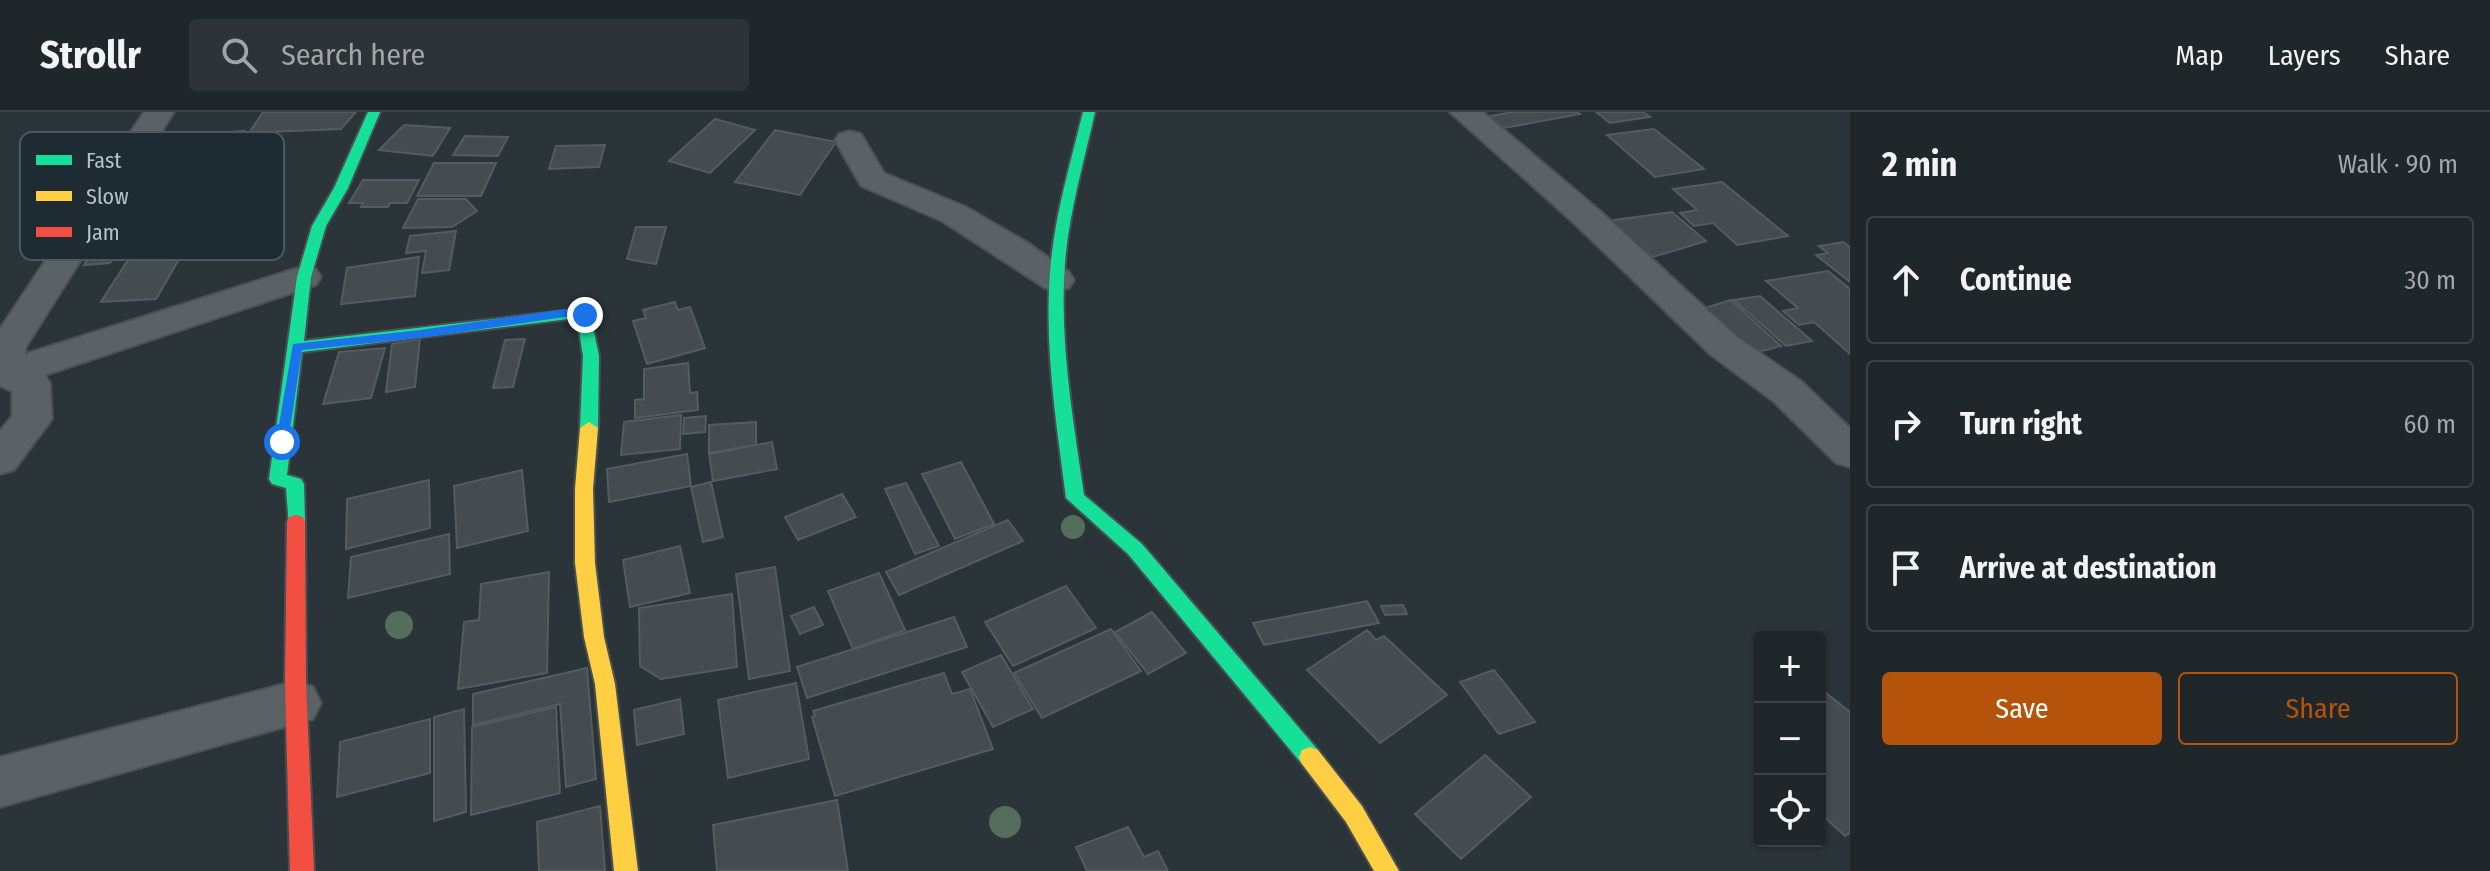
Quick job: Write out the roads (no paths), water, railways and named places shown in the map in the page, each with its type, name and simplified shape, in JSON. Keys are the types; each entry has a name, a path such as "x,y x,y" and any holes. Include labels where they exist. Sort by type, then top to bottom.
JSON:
{"street":[{"path":"146,132 159,112"},
{"path":"302,871 303,821 296,703 299,587 295,484 278,479 304,277 319,226 341,188 374,112"},
{"path":"1089,112 1070,198 1057,280 1066,426 1075,498 1135,549 1316,764 1354,814 1387,871"},
{"path":"1465,112 1588,218 1724,346 1787,391 1850,452"},
{"path":"850,140 872,179 954,214 1057,280"},
{"path":"6,374 7,347 63,260"},
{"path":"6,374 304,277"},
{"path":"297,347 584,312 593,365 584,492 584,563 597,655 605,684 626,871"},
{"path":"0,459 32,419 31,383 6,374"},
{"path":"0,782 296,703"}]}
